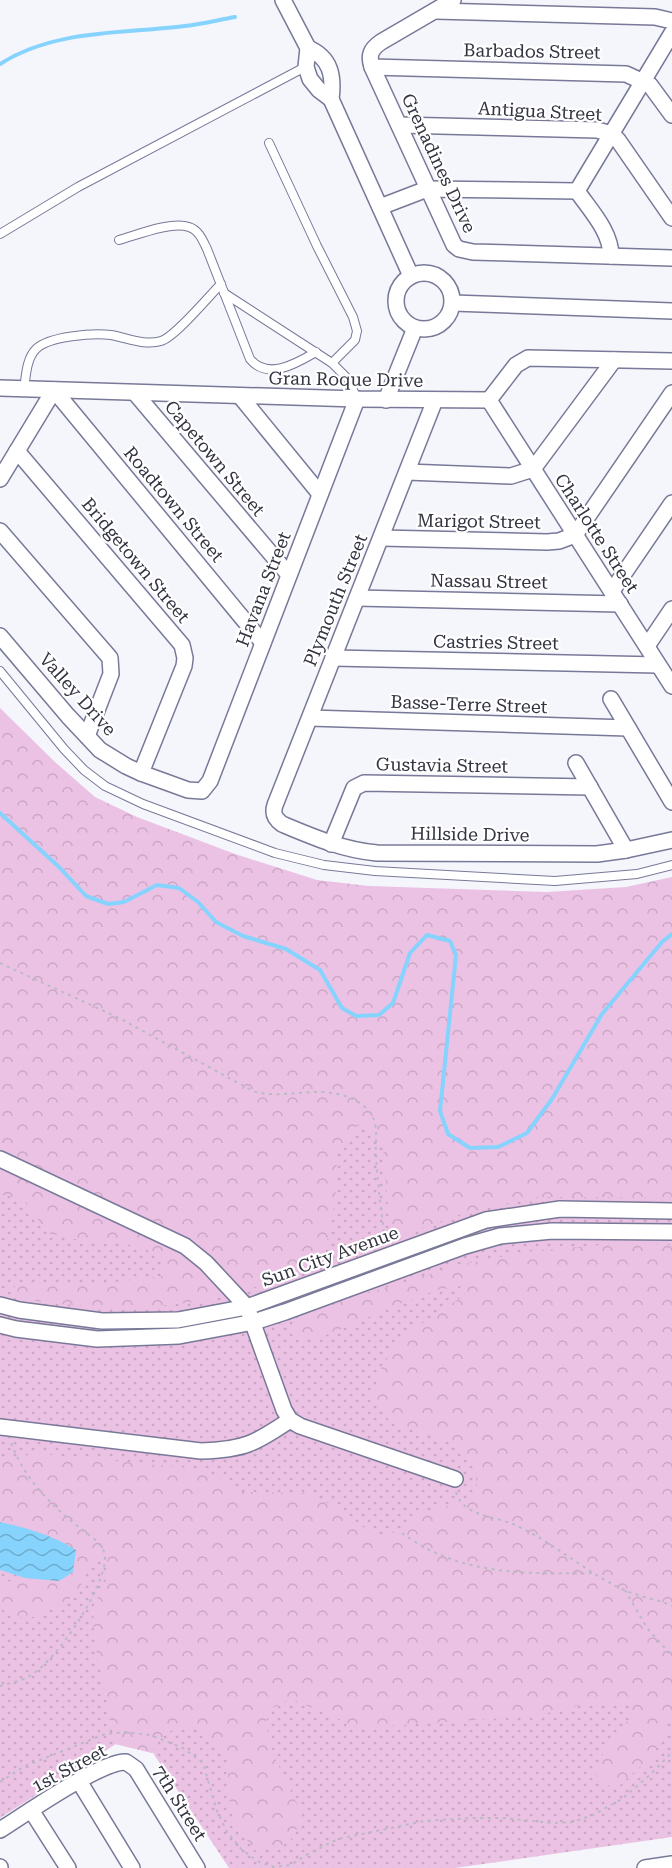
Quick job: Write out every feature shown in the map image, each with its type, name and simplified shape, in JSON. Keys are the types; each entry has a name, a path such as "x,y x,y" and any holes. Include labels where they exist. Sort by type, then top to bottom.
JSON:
{"street":[{"path":"284,0 308,48 323,57 333,76 331,99"},
{"path":"372,67 370,55 376,46 453,0"},
{"path":"435,10 655,16 672,21"},
{"path":"577,191 672,33"},
{"path":"308,48 306,67 314,85 331,99 411,276"},
{"name":"Barbados Street","path":"372,67 616,73 644,80"},
{"name":"Grenadines Drive","path":"372,67 450,240 459,249 472,252 672,258"},
{"path":"644,80 656,91 672,115"},
{"name":"Antigua Street","path":"399,125 597,130 612,134 672,218"},
{"path":"380,207 427,189 577,191"},
{"path":"577,191 605,233 609,241 611,256"},
{"path":"423,273 440,277 451,291 453,303 450,314 437,326 426,329 415,328 404,321 397,310 396,303 398,291 405,280 423,273"},
{"path":"453,303 672,311"},
{"path":"386,400 415,328"},
{"path":"489,400 516,365 524,359 672,362"},
{"path":"407,472 511,476 533,469 614,360"},
{"name":"Gran Roque Drive","path":"0,388 386,400 489,400"},
{"path":"0,479 54,390"},
{"name":"Roadtown Street","path":"54,390 263,643"},
{"name":"Capetown Street","path":"135,393 289,575"},
{"path":"575,535 672,393"},
{"path":"240,396 320,494"},
{"name":"Havana Street","path":"202,791 210,781 357,399"},
{"name":"Plymouth Street","path":"274,816 275,806 435,400"},
{"name":"Charlotte Street","path":"489,400 672,686"},
{"name":"Bridgetown Street","path":"17,451 178,639 184,652 184,666 141,773"},
{"path":"616,598 672,503"},
{"path":"0,531 110,658 111,674 87,736"},
{"name":"Marigot Street","path":"381,538 547,542 559,541 575,535"},
{"name":"Nassau Street","path":"357,598 616,598"},
{"path":"646,646 672,609"},
{"name":"Valley Drive","path":"0,636 87,736 113,759 141,773 188,790 202,791"},
{"name":"Castries Street","path":"333,658 658,665"},
{"path":"610,699 672,802"},
{"name":"Basse-Terre Street","path":"310,718 628,728"},
{"path":"576,763 627,850"},
{"name":"Gustavia Street","path":"332,844 354,788 364,783 590,787"},
{"name":"Hillside Drive","path":"274,816 282,825 332,844 377,853 597,854 672,840"},
{"path":"0,1159 185,1246 206,1263 250,1315 279,1398 290,1420 300,1426 455,1479"},
{"name":"Sun City Avenue","path":"0,1305 19,1310 102,1321 178,1320 250,1315 387,1256 486,1220 560,1209 672,1211"},
{"name":"Sun City Avenue","path":"0,1325 97,1340 178,1336 500,1236 552,1231 672,1232"},
{"path":"4,1427 201,1451 220,1451 248,1445 262,1439 290,1420"},
{"name":"1st Street","path":"0,1830 79,1781 111,1764 126,1762"},
{"name":"7th Street","path":"126,1762 136,1769 197,1868"},
{"path":"79,1781 132,1868"},
{"path":"31,1810 68,1868"},
{"path":"645,1868 672,1864"}],"lane":[{"path":"0,234 78,187 323,57"},
{"path":"269,143 353,317 357,331 355,340 332,363"},
{"path":"119,240 159,229 190,227 197,232 207,249 250,359 256,366 264,370 278,369 316,352"},
{"path":"24,389 27,369 36,349 48,343 90,333 150,344 163,341 180,327 221,284"},
{"path":"224,293 332,363 348,379 357,399"},
{"path":"0,671 84,770 105,786 143,804 275,853 324,865 375,871 555,881 637,874 672,865"}],"path":[{"path":"0,963 121,1019 254,1091 267,1095 332,1093 347,1096 361,1103 370,1113 377,1132 376,1154 387,1256"},
{"path":"0,1686 32,1675 52,1656 78,1624 103,1569 105,1557 104,1550 97,1541 47,1498 24,1469 14,1453 4,1427"},
{"path":"455,1479 457,1498 470,1510 514,1525 625,1590 672,1606"},
{"path":"402,1533 419,1545 447,1558 490,1571 545,1574 595,1573"},
{"path":"625,1590 647,1628 672,1656"},
{"path":"0,1782 25,1766 105,1734 126,1732 150,1735 183,1748 202,1762 217,1811 227,1832 242,1850 259,1862 274,1867 291,1865 338,1839 424,1821 492,1818 552,1823 573,1822 593,1815 622,1798 652,1773 672,1752"}],"green space":[{"path":"0,708 55,762 95,797 137,817 235,854 317,880 369,886 547,892 626,887 672,877 672,1198 539,1197 473,1210 405,1234 394,1232 389,1222 383,1144 367,1127 358,1124 337,1154 336,1192 330,1235 313,1264 270,1283 204,1301 121,1310 16,1299 12,1293 16,1283 99,1284 163,1276 163,1262 147,1250 123,1243 88,1242 47,1233 24,1199 3,1195 0,1197"},
{"path":"0,855 672,972 672,1837 455,1868 229,1868 153,1753 116,1744 0,1818"},
{"path":"621,1243 672,1245 672,1715 653,1755 619,1786 601,1785 595,1771 611,1741 633,1716 629,1704 579,1705 554,1712 505,1718 360,1728 291,1699 272,1708 265,1723 274,1756 303,1817 289,1843 256,1851 234,1824 228,1792 228,1762 211,1734 183,1725 164,1736 152,1753 115,1744 94,1638 93,1607 107,1578 105,1564 99,1558 92,1559 80,1588 69,1599 49,1611 34,1617 14,1618 0,1608 0,1586 7,1582 29,1578 60,1581 57,1539 32,1529 0,1522 0,1461 16,1459 33,1453 188,1468 216,1476 241,1492 306,1493 337,1507 375,1536 386,1537 402,1527 411,1516 466,1498 477,1489 475,1462 459,1445 391,1423 372,1397 382,1366 403,1336 465,1295 461,1286 437,1290 319,1338 301,1337 291,1327 298,1317 335,1303 464,1264 525,1252"}],"water":[{"path":"0,1522 58,1540 76,1550 73,1572 59,1581 25,1578 0,1570"}],"waterway":[{"path":"0,64 43,44 66,39 113,32 185,26 235,17"},
{"path":"0,813 59,867 86,896 108,904 124,902 157,885 179,888 198,902 216,922 243,936 286,949 320,970 342,1008 356,1016 379,1015 393,1003 410,953 427,935 450,941 456,955 440,1111 448,1134 470,1148 498,1147 527,1133 552,1099 602,1014 662,942 672,934"}]}
